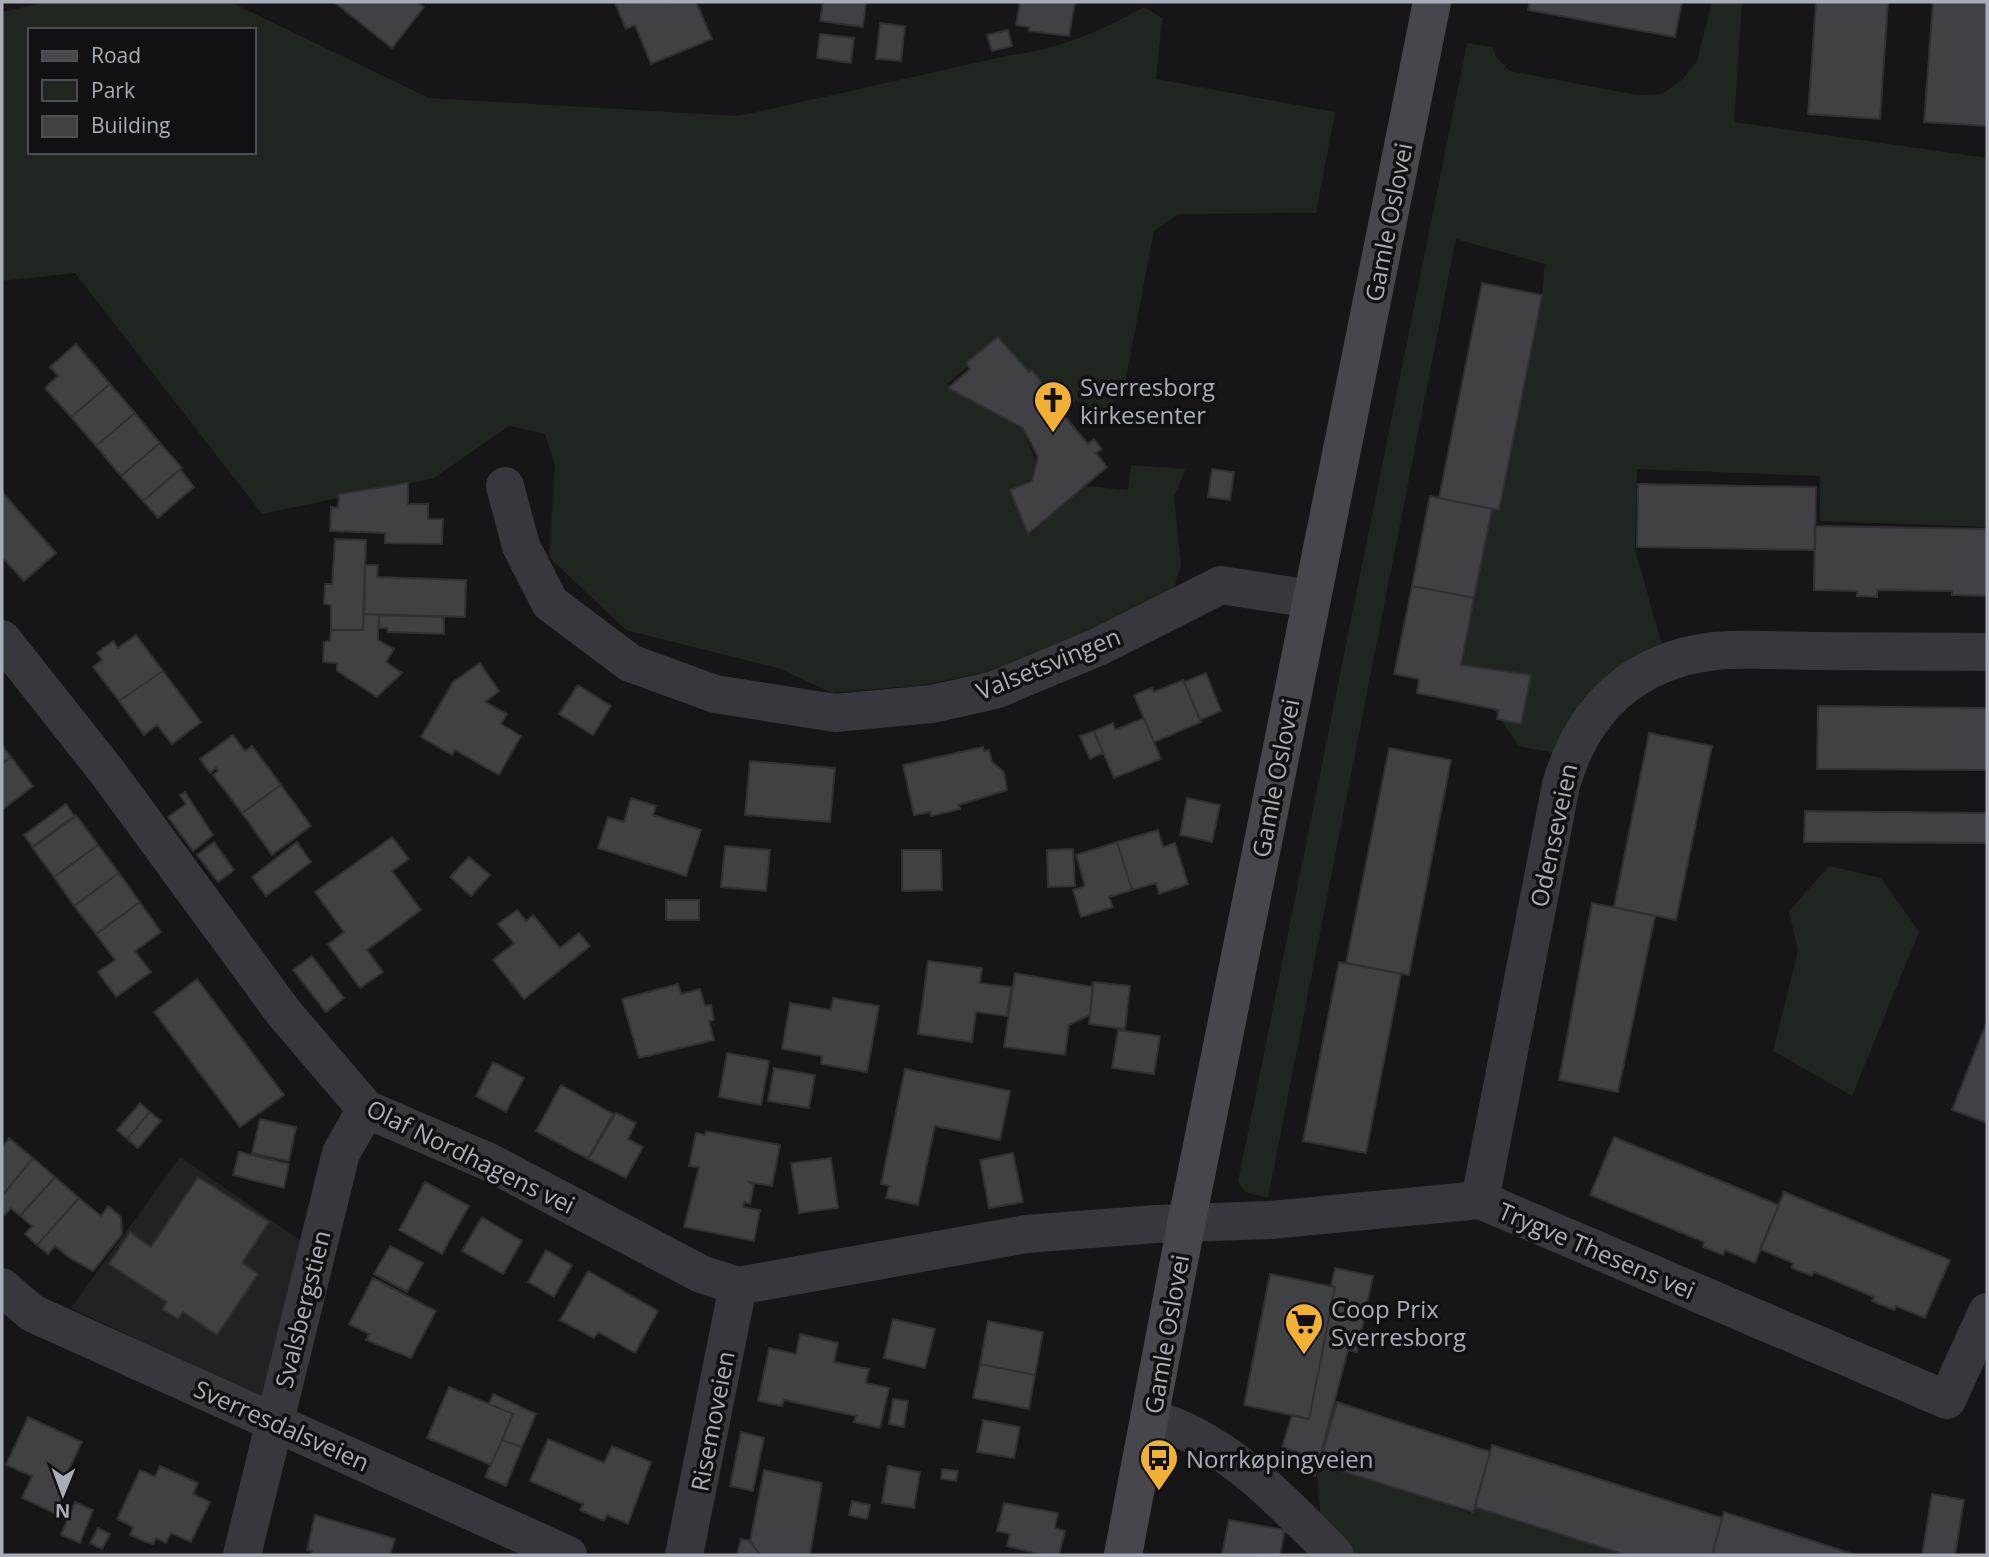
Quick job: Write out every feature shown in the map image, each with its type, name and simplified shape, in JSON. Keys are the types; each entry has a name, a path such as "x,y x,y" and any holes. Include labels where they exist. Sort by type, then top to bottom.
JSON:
{"street":[{"name":"Gamle Oslovei","path":"1123,1555 1186,1225 1432,2"},
{"name":"Valsetsvingen","path":"505,486 521,546 550,603 630,663 715,694 835,713 932,704 995,690 1098,646 1221,585 1311,599"},
{"name":"Olaf Nordhagens vei","path":"2,639 108,773 284,1013 366,1109 489,1162 701,1274 738,1286 1026,1234 1186,1225"},
{"name":"Odenseveien","path":"1480,1200 1561,785 1581,731 1599,709 1640,675 1667,663 1715,651 1987,652"},
{"name":"Svalsbergstien","path":"242,1555 341,1153 366,1109"},
{"name":"Trygve Thesens vei","path":"1186,1225 1480,1200 1947,1399 1987,1312"},
{"name":"Risemoveien","path":"684,1555 738,1286"},
{"name":"Sverresdalsveien","path":"2,1287 32,1313 568,1555"},
{"path":"1151,1419 1181,1426 1248,1473 1335,1555"}],"shaded area":[{"path":"180,1157 300,1240 264,1399 71,1308"}],"green space":[{"path":"48,2 230,2 429,98 738,116 1063,44 1112,24 1144,7 1162,18 1156,79 1335,112 1316,213 1178,214 1154,231 1124,388 1106,414 1076,400 1063,414 1000,339 947,384 1023,430 1041,474 1011,490 1029,535 1086,486 1128,490 1131,465 1186,469 1174,497 1181,565 1174,588 1092,632 988,672 923,685 832,693 778,668 626,630 549,557 555,465 545,434 509,426 434,478 262,514 75,273 2,281 2,12"},
{"path":"1712,2 1742,2 1734,122 1987,158 1987,527 1820,521 1820,476 1637,469 1635,549 1667,663 1569,756 1519,746 1462,664 1492,509 1500,510 1542,295 1545,264 1456,239 1268,1198 1245,1192 1238,1182 1467,43 1492,47 1496,57 1510,71 1637,95 1662,94 1683,79 1697,61"},
{"path":"1829,866 1881,878 1919,932 1852,1096 1773,1051 1798,950 1789,911"},
{"path":"1321,1462 1470,1513 1474,1504 1622,1555 1335,1555 1323,1543 1317,1476"}],"building":[{"path":"334,2 416,2 424,7 392,48"},
{"path":"696,2 712,39 651,64 635,25 626,29 615,3"},
{"path":"823,2 866,2 863,27 820,21"},
{"path":"1020,2 1075,2 1069,36 1029,31 1029,27 1016,25"},
{"path":"1530,2 1682,2 1675,37 1528,10"},
{"path":"1816,2 1888,2 1880,119 1808,114"},
{"path":"1933,2 1987,2 1987,126 1924,122"},
{"path":"880,23 905,26 901,61 876,59"},
{"path":"1008,30 1012,46 992,51 987,35"},
{"path":"820,34 854,38 851,63 817,58"},
{"path":"1482,283 1542,295 1499,510 1439,498"},
{"name":"Sverresborg kirkesenter","path":"998,337 1029,372 1032,370 1042,383 1039,386 1088,444 1094,439 1102,449 1096,453 1107,467 1028,534 1010,490 1032,481 1038,457 1023,428 948,388 970,369 966,363"},
{"path":"76,344 110,384 71,417 45,388 58,376 50,367"},
{"path":"110,384 135,413 96,446 71,417"},
{"path":"135,413 160,443 121,476 96,446"},
{"path":"160,443 182,468 143,501 121,476"},
{"path":"180,469 194,487 158,518 143,501"},
{"path":"1212,469 1234,472 1230,500 1208,497"},
{"path":"408,483 408,504 428,504 428,519 443,519 442,544 385,543 385,533 330,531 331,507 338,508 339,494"},
{"path":"1638,484 1816,487 1815,550 1637,547"},
{"path":"2,492 56,553 24,581 2,557"},
{"path":"1430,496 1492,509 1474,598 1412,586"},
{"path":"1815,526 1987,529 1987,596 1952,595 1952,591 1877,590 1877,597 1857,596 1857,591 1814,590"},
{"path":"335,539 366,540 363,630 331,630 331,605 324,604 325,584 332,584"},
{"path":"365,565 378,565 377,577 466,580 465,617 364,614"},
{"path":"1412,586 1474,598 1461,665 1531,675 1521,724 1497,719 1499,710 1417,693 1419,679 1394,674"},
{"path":"364,614 379,615 378,640 394,649 386,662 402,673 377,697 337,671 337,663 323,662 324,642 330,641 331,630 363,630"},
{"path":"379,615 444,617 444,634 388,632 387,628 379,628"},
{"path":"136,635 163,671 119,701 93,667 102,660 97,653 113,641 118,648"},
{"path":"480,663 499,691 485,702 507,714 501,724 521,736 499,775 455,750 452,755 421,737 453,682"},
{"path":"163,671 201,722 172,744 157,725 144,735 119,701"},
{"path":"1206,673 1221,711 1200,720 1184,682"},
{"path":"1183,680 1201,722 1154,742 1134,695 1152,688 1154,692"},
{"path":"578,685 611,706 593,735 559,714"},
{"path":"1818,706 1987,708 1987,770 1817,769"},
{"path":"1144,718 1161,759 1114,778 1094,731 1113,723 1115,730"},
{"path":"1094,731 1103,753 1090,759 1080,736"},
{"path":"1649,733 1712,746 1676,920 1614,907"},
{"path":"233,735 245,751 252,746 281,785 242,813 213,775 218,771 216,768 210,773 200,759"},
{"path":"2,745 11,757 2,764"},
{"path":"983,747 984,751 989,750 992,762 1004,772 1007,790 959,805 960,809 931,816 930,812 914,815 903,765"},
{"path":"1389,748 1451,760 1409,975 1346,963"},
{"path":"11,757 33,786 2,810 2,764"},
{"path":"750,761 835,768 830,822 745,815"},
{"path":"281,785 311,826 272,855 242,813"},
{"path":"185,792 213,835 193,851 168,817 186,804 180,795"},
{"path":"631,798 656,806 653,815 701,830 686,876 598,848 608,817 624,822"},
{"path":"1187,798 1220,805 1212,842 1180,835"},
{"path":"66,804 75,817 33,847 24,835"},
{"path":"1805,811 1987,813 1987,843 1804,842"},
{"path":"76,815 98,845 54,877 32,847"},
{"path":"1158,830 1163,847 1175,843 1188,884 1159,894 1156,883 1132,890 1117,842"},
{"path":"392,837 409,859 392,871 421,910 367,950 383,972 360,988 328,944 344,932 315,892"},
{"path":"214,842 234,870 218,882 197,855"},
{"path":"297,842 311,862 266,896 252,877"},
{"path":"1117,842 1132,890 1109,897 1113,907 1081,917 1073,890 1085,886 1076,855"},
{"path":"98,845 119,873 74,906 54,877"},
{"path":"725,846 770,850 766,891 721,887"},
{"path":"1073,849 1075,886 1048,887 1047,850"},
{"path":"902,850 941,850 942,890 902,891"},
{"path":"469,857 490,875 471,896 450,877"},
{"path":"119,873 140,902 96,934 74,906"},
{"path":"666,900 699,900 699,920 666,920"},
{"path":"140,902 161,932 135,951 151,972 116,997 98,972 115,960 96,934"},
{"path":"1592,903 1655,916 1618,1092 1559,1080"},
{"path":"517,910 526,921 533,915 560,948 579,933 590,946 524,999 493,960 514,943 498,924"},
{"path":"312,956 344,998 326,1012 293,970"},
{"path":"928,961 982,968 980,983 1011,987 1007,1016 976,1012 972,1042 918,1034"},
{"path":"1339,962 1401,974 1366,1153 1303,1141"},
{"path":"1015,973 1093,987 1090,1015 1069,1025 1065,1055 1004,1047"},
{"path":"197,979 284,1095 240,1127 154,1012"},
{"path":"1093,982 1130,986 1125,1029 1089,1024"},
{"path":"678,984 681,994 700,989 705,1006 711,1005 714,1020 709,1021 714,1040 639,1058 622,999"},
{"path":"833,998 879,1006 867,1072 821,1064 822,1056 782,1049 790,1003 831,1010"},
{"path":"1987,1021 1987,1123 1952,1110"},
{"path":"1118,1030 1160,1036 1154,1074 1112,1068"},
{"path":"727,1053 769,1061 761,1105 719,1097"},
{"path":"493,1062 524,1078 506,1112 476,1096"},
{"path":"774,1068 815,1075 809,1108 768,1101"},
{"path":"905,1069 1010,1091 1000,1140 935,1126 918,1205 886,1198 889,1186 881,1184"},
{"path":"561,1085 613,1114 588,1159 536,1131"},
{"path":"140,1103 150,1112 127,1139 117,1130"},
{"path":"150,1112 161,1121 138,1148 127,1139"},
{"path":"616,1113 636,1123 628,1139 643,1147 626,1178 588,1159"},
{"path":"260,1119 296,1127 289,1161 252,1153"},
{"path":"706,1131 780,1145 772,1186 748,1182 754,1184 750,1204 744,1202 743,1207 760,1210 754,1241 684,1227 699,1167 689,1166 696,1133 705,1135"},
{"path":"1614,1137 1779,1205 1755,1263 1725,1250 1723,1255 1703,1247 1704,1242 1590,1195"},
{"path":"9,1138 33,1158 2,1196 2,1148"},
{"path":"239,1152 289,1164 284,1188 233,1175"},
{"path":"1013,1153 1023,1202 989,1208 980,1160"},
{"path":"33,1158 55,1177 20,1216 11,1208 5,1215 2,1212 2,1196"},
{"path":"831,1158 838,1208 799,1213 791,1163"},
{"path":"55,1177 79,1198 37,1245 25,1234 32,1226 20,1216"},
{"path":"198,1177 269,1222 242,1263 258,1274 217,1335 183,1312 178,1319 162,1309 167,1302 109,1264 130,1232 151,1247"},
{"path":"425,1182 469,1206 442,1254 399,1230"},
{"path":"1784,1192 1950,1260 1925,1318 1896,1306 1894,1310 1872,1301 1874,1297 1814,1272 1812,1276 1792,1268 1793,1263 1760,1249"},
{"path":"79,1198 101,1216 108,1206 121,1217 122,1234 93,1271 55,1246 48,1254 37,1245"},
{"path":"482,1217 522,1241 503,1274 462,1251"},
{"path":"390,1246 423,1263 407,1292 374,1274"},
{"path":"546,1250 572,1265 554,1297 528,1282"},
{"path":"1335,1268 1373,1276 1357,1352 1348,1350 1315,1476 1294,1470 1299,1453 1282,1447 1292,1415 1309,1419 1335,1287 1331,1286"},
{"path":"588,1271 658,1311 635,1353 598,1332 594,1338 560,1320"},
{"path":"1270,1274 1335,1287 1309,1419 1244,1405"},
{"path":"373,1278 436,1311 411,1358 366,1340 369,1334 349,1324"},
{"path":"893,1319 935,1329 925,1368 884,1358"},
{"path":"988,1321 1043,1332 1035,1375 980,1364"},
{"path":"800,1334 838,1343 834,1362 869,1369 866,1383 889,1388 880,1428 854,1422 856,1416 784,1400 782,1406 758,1401 769,1348 796,1354"},
{"path":"980,1364 1035,1375 1029,1409 973,1398"},
{"path":"449,1387 513,1414 491,1465 427,1438"},
{"path":"493,1394 536,1414 522,1447 502,1440 513,1414 489,1404"},
{"path":"893,1399 908,1401 904,1427 889,1424"},
{"path":"1337,1402 1490,1452 1473,1512 1319,1464"},
{"path":"28,1417 82,1442 62,1484 68,1486 56,1514 22,1498 32,1476 6,1465"},
{"path":"983,1420 1020,1427 1014,1458 977,1452"},
{"path":"741,1432 764,1438 753,1491 730,1486"},
{"path":"548,1439 604,1463 612,1446 651,1462 628,1524 607,1515 604,1521 580,1510 583,1504 530,1481"},
{"path":"502,1440 522,1447 506,1486 485,1477"},
{"path":"1492,1445 1722,1518 1712,1555 1626,1555 1475,1507"},
{"path":"160,1466 198,1483 193,1494 210,1502 191,1542 171,1533 166,1543 156,1538 153,1544 143,1541 130,1535 133,1527 117,1519 140,1470 155,1477"},
{"path":"888,1466 920,1472 914,1508 882,1503"},
{"path":"942,1469 958,1471 956,1481 941,1479"},
{"path":"764,1470 822,1483 810,1555 760,1555 750,1541"},
{"path":"1932,1494 1964,1500 1955,1555 1922,1555"},
{"path":"852,1501 870,1505 867,1519 849,1515"},
{"path":"75,1502 93,1510 80,1543 61,1535"},
{"path":"1004,1503 1058,1513 1055,1528 1065,1531 1059,1555 1042,1555 1007,1546 1010,1534 997,1531"},
{"path":"1724,1512 1856,1555 1712,1555"},
{"path":"315,1515 395,1539 390,1555 310,1555 312,1551 307,1550"},
{"path":"1229,1520 1285,1530 1280,1555 1222,1554"},
{"path":"98,1528 110,1534 102,1549 90,1543"},
{"path":"741,1539 750,1541 760,1555 737,1555"}],"place":[{"name":"Sverresborg kirkesenter","path":"1053,434"},
{"name":"Coop Prix Sverresborg","path":"1304,1356"},
{"name":"Norrkøpingveien","path":"1159,1492"}]}
